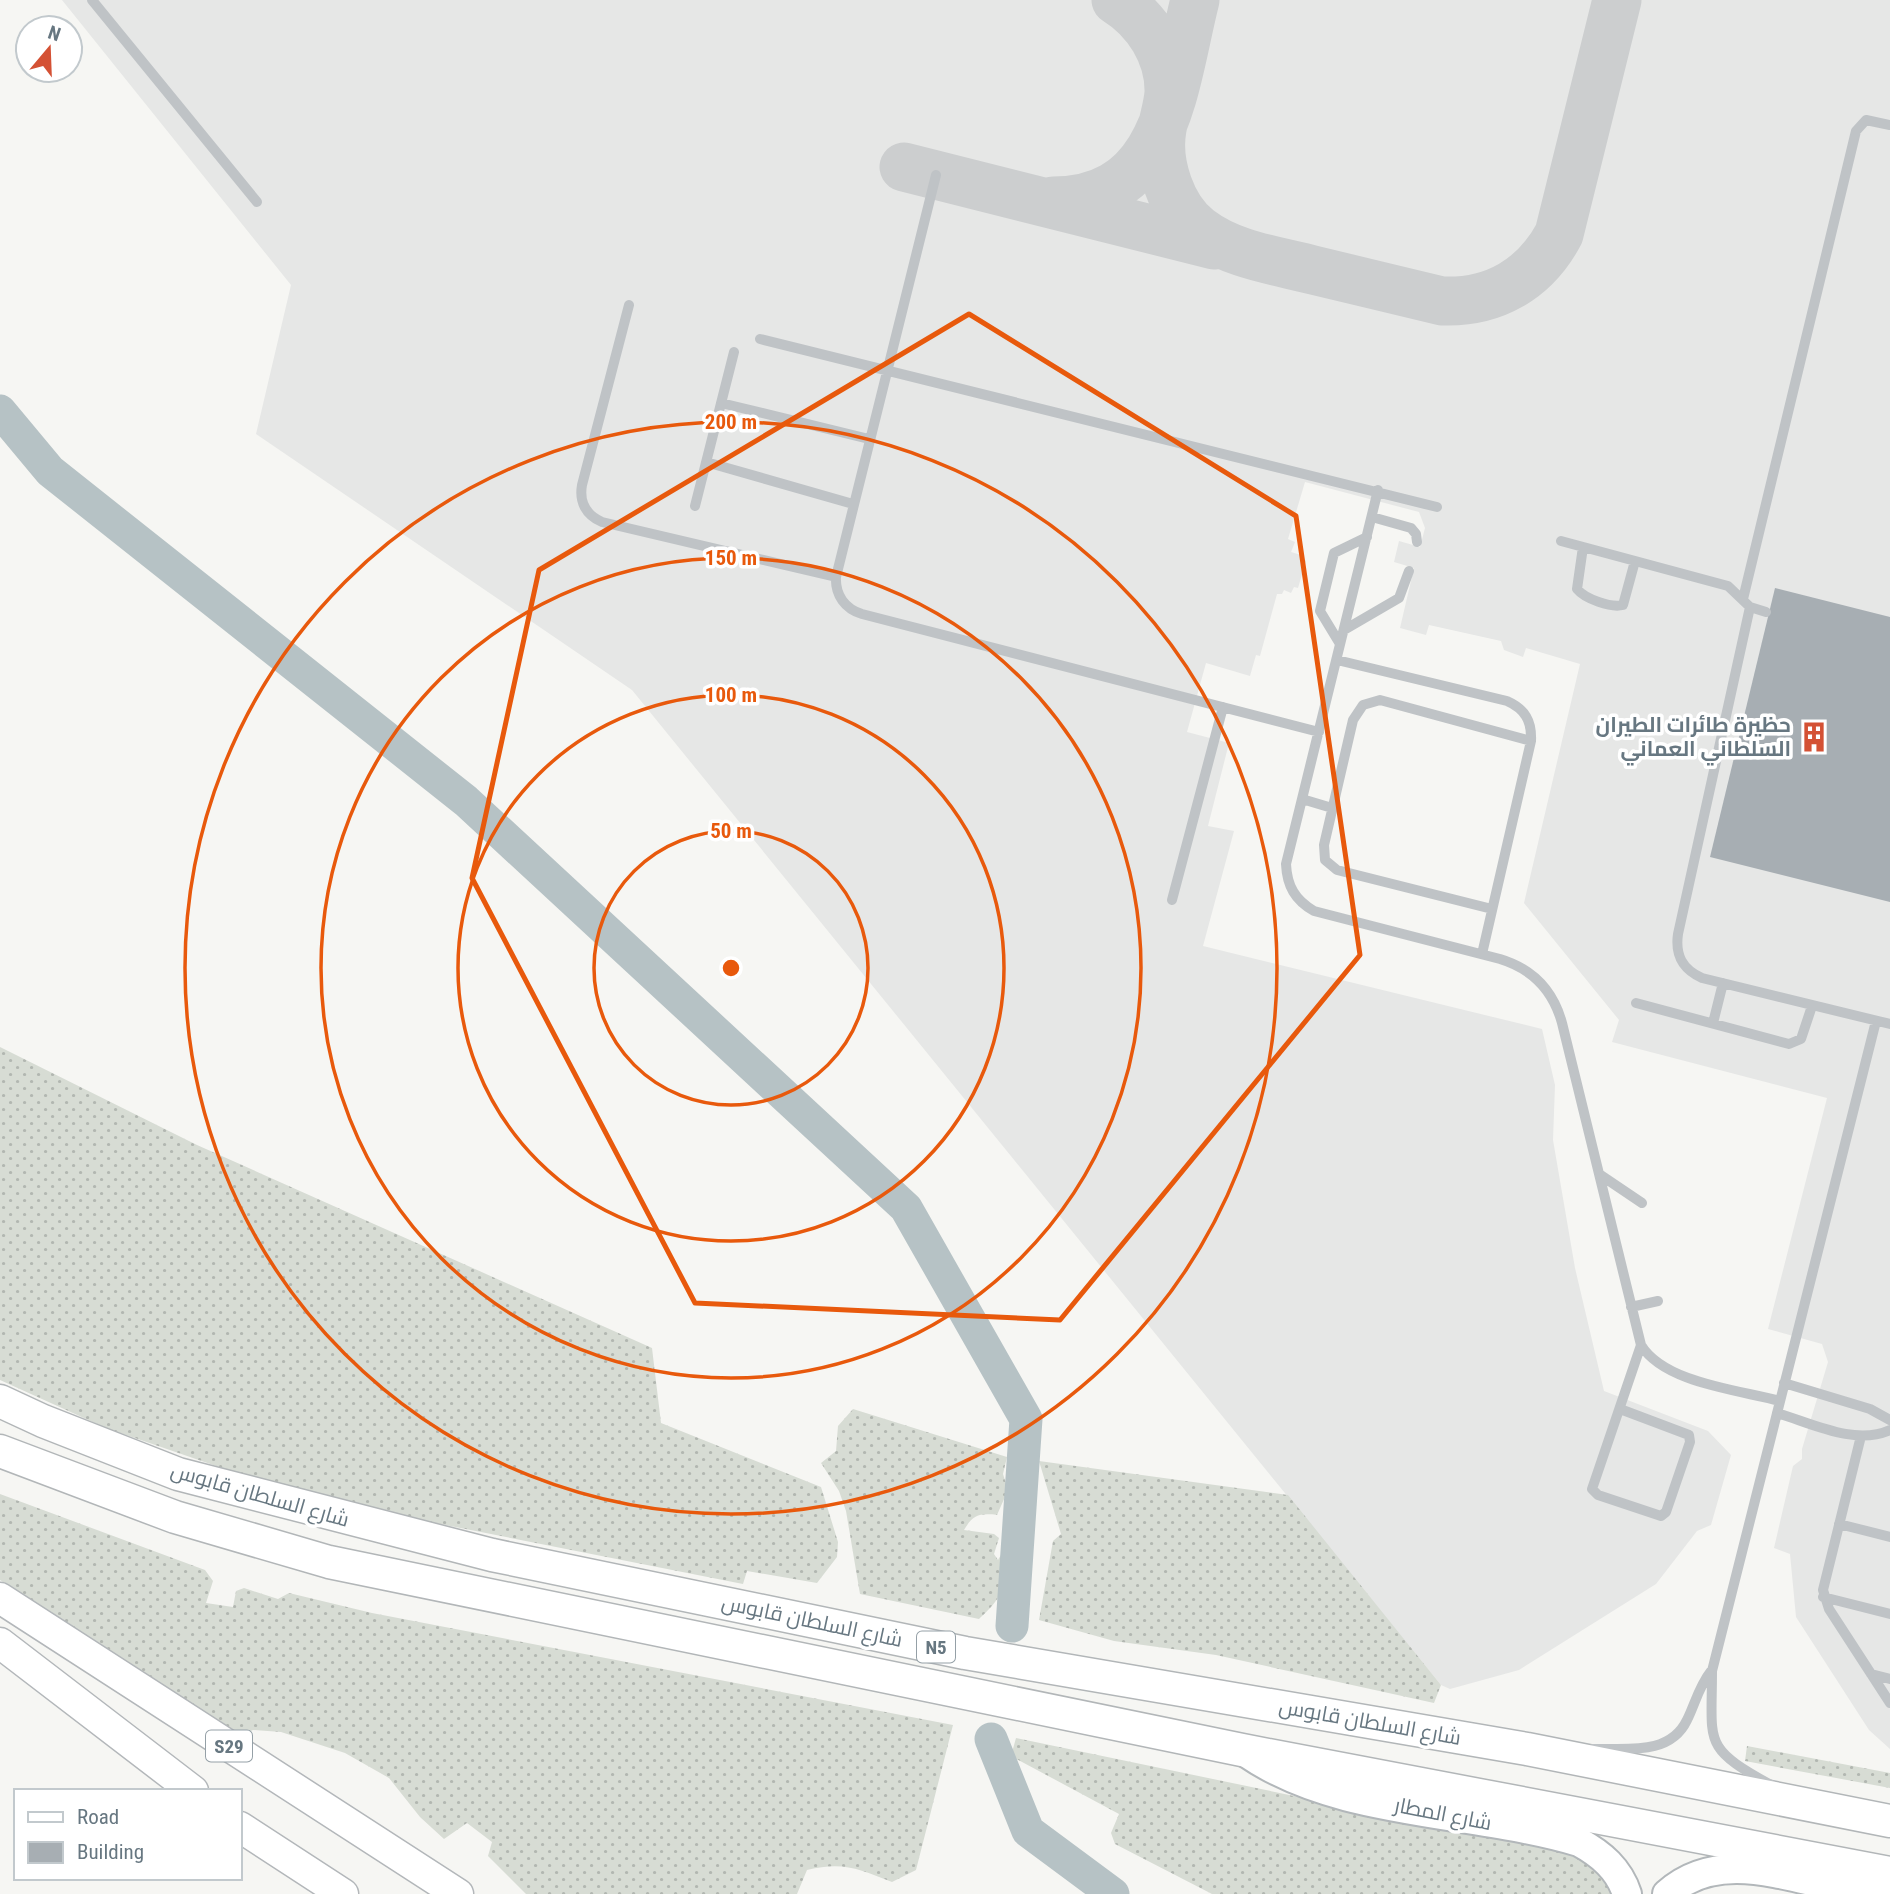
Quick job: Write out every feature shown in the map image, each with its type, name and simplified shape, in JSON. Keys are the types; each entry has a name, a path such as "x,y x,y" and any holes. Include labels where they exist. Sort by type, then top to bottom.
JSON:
{"highway":[{"name":"شارع السلطان قابوس","path":"0,1401 43,1421 178,1474 492,1555 965,1653 1527,1749 1890,1821"},
{"name":"شارع السلطان قابوس","path":"0,1451 175,1517 329,1562 1242,1750 1890,1873"}],"main road":[{"name":"S29","path":"0,1598 458,1894"},
{"name":"S29","path":"0,1643 189,1789"},
{"name":"شارع المطار","path":"1242,1750 1285,1776 1333,1793 1579,1842 1606,1860 1616,1872 1627,1894"},
{"path":"242,1827 343,1894"},
{"path":"1667,1894 1701,1873 1738,1868 1881,1894"}],"lane":[{"path":"92,0 257,202"},
{"path":"1890,125 1866,120 1856,131 1747,603 1677,943 1681,961 1693,974 1890,1024"},
{"path":"936,175 836,577 839,597 855,612 1319,732"},
{"path":"629,305 582,485 582,502 588,512 603,522 836,577"},
{"path":"760,339 1378,490 1437,507"},
{"path":"695,506 734,352"},
{"path":"721,403 869,439"},
{"path":"706,462 853,504"},
{"path":"1378,490 1286,864 1290,887 1304,905 1325,914 1515,964 1541,982 1551,994 1563,1023 1642,1345 1654,1362 1672,1372 1780,1401"},
{"path":"1372,517 1411,528 1416,534 1417,542"},
{"path":"1340,644 1324,620 1320,606 1334,553 1367,537"},
{"path":"1561,541 1728,586 1747,603 1766,612"},
{"path":"1583,547 1577,589 1582,595 1617,606 1627,599 1634,561"},
{"path":"1344,630 1399,598 1409,571"},
{"path":"1337,660 1507,701 1524,712 1529,721 1531,741 1482,954"},
{"path":"1492,909 1330,866 1323,853 1332,808 1353,720 1363,705 1371,701 1388,702 1531,741"},
{"path":"1172,900 1223,707"},
{"path":"1302,799 1332,808"},
{"path":"1713,1023 1723,983"},
{"path":"1636,1003 1794,1044 1803,1034 1812,1006"},
{"path":"1808,1805 1738,1766 1718,1747 1710,1724 1712,1671 1876,1021"},
{"path":"1599,1174 1642,1203"},
{"path":"1631,1307 1658,1301"},
{"path":"1620,1409 1689,1435 1690,1442 1666,1512 1661,1516 1593,1492 1592,1485 1642,1345"},
{"path":"1784,1383 1870,1409 1890,1420"},
{"path":"1777,1413 1861,1436 1890,1430"},
{"path":"1861,1436 1824,1583 1823,1597 1890,1703"},
{"path":"1839,1524 1890,1537"},
{"path":"1823,1597 1890,1614"},
{"path":"1527,1749 1658,1746 1672,1738 1684,1726 1698,1693 1712,1671"},
{"path":"1871,1674 1890,1679"}],"highlighted area":[{"path":"969,314 1296,516 1360,955 1060,1320 695,1303 472,878 539,570"}],"shaded area":[{"path":"62,0 1890,0 1890,1749 1869,1730 1796,1617 1790,1554 1774,1548 1793,1466 1802,1459 1802,1449 1828,1362 1822,1344 1768,1329 1827,1098 1612,1042 1619,1020 1524,903 1580,664 1526,648 1523,657 1504,650 1501,641 1429,625 1426,635 1400,628 1414,568 1394,562 1399,541 1420,547 1425,528 1419,512 1305,482 1288,539 1295,542 1291,552 1301,555 1306,561 1298,588 1294,587 1291,593 1284,590 1282,594 1277,594 1260,656 1256,655 1250,676 1206,663 1187,732 1229,743 1208,826 1234,831 1203,946 1542,1029 1555,1085 1553,1140 1575,1268 1604,1391 1708,1431 1731,1455 1711,1525 1697,1531 1656,1584 1519,1670 1450,1689 1441,1685 632,690 256,434 291,285 84,27 84,14 73,14"},
{"path":"0,1047 197,1145 652,1348 661,1423 821,1487 838,1542 837,1557 817,1583 747,1571 743,1584 410,1518 248,1477 106,1428 0,1380"},
{"path":"853,1409 1007,1457 1003,1474 1008,1490 997,1515 977,1516 964,1530 994,1534 999,1538 994,1554 998,1560 1001,1555 1007,1558 1007,1577 1001,1592 979,1619 860,1594 846,1511 839,1491 821,1463 836,1451 838,1426"},
{"path":"1039,1461 1288,1495 1441,1685 1434,1703 1216,1655 1114,1641 1039,1620 1053,1541 1061,1534"},
{"path":"0,1494 205,1570 213,1581 206,1603 233,1607 236,1591 244,1588 278,1599 289,1593 372,1613 953,1725 916,1870 892,1882 851,1868 820,1867 807,1870 797,1894 526,1894 488,1856 492,1842 467,1823 444,1839 420,1817 389,1778 345,1753 281,1732 253,1730 238,1737 0,1580"},
{"path":"1016,1738 1578,1855 1600,1873 1614,1894 1212,1894 1115,1844 1111,1833 1119,1814 1011,1756"},
{"path":"1747,1746 1890,1773 1890,1788 1745,1761"}],"building":[{"name":"حظيرة طائرات الطيران السلطاني العماني","path":"1775,588 1890,617 1890,902 1710,857"}],"waterway":[{"path":"0,411 50,471 466,801 906,1208 1026,1419 1012,1626"},
{"path":"991,1739 1028,1831 1113,1894"}],"taxiway":[{"path":"1116,0 1138,17 1147,28 1166,65 1169,93 1162,129 1161,156 1173,198 1189,221 1212,238 1254,256 1442,301 1479,298 1511,285 1538,264 1559,234 1617,0"},
{"path":"1053,201 1091,196 1121,182 1143,160 1159,133 1171,102 1195,0"},
{"path":"904,167 1214,245"}],"place":[{"name":"حظيرة طائرات الطيران السلطاني العماني","path":"1814,737"}]}
